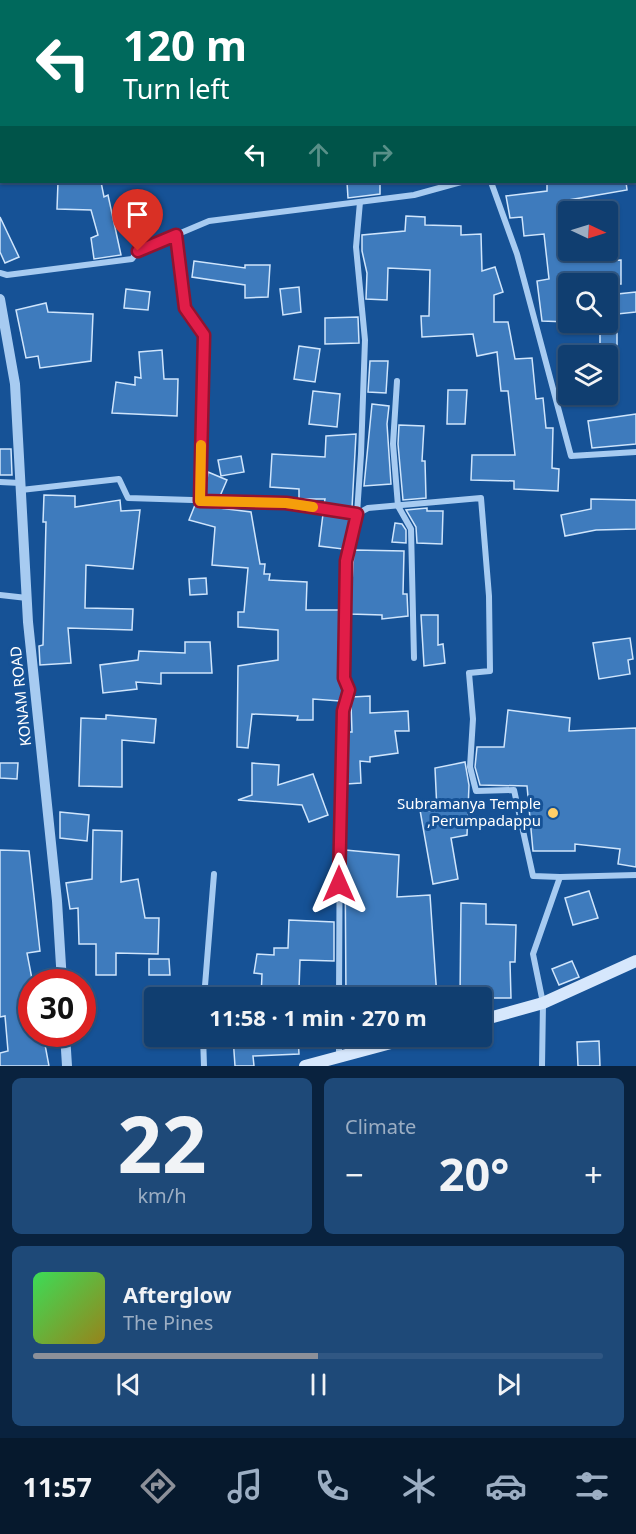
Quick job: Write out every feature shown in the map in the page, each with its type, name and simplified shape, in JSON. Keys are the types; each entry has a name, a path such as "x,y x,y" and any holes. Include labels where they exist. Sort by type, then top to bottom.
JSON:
{"main road":[{"path":"492,1017 543,1003 636,961"},
{"path":"305,1066 376,1047"}],"street":[{"path":"0,273 7,275 132,259 138,251 209,221 414,195 457,183"},
{"path":"491,183 518,254 571,456 636,452"},
{"path":"339,987 340,793 343,711 349,690 344,678 346,561 357,514 365,340 356,247 360,202"},
{"path":"176,235 185,308 204,335 200,501"},
{"name":"KONAM ROAD","path":"0,299 15,384 27,598 56,889 61,969"},
{"path":"397,381 393,444 398,506 411,530 414,658"},
{"path":"0,482 21,486 119,479 128,498 286,503 357,514 368,508 481,498 489,596 490,671 469,673 473,719 470,767 476,791 514,790 533,876 636,875"},
{"path":"0,595 27,598"},
{"path":"205,987 214,874"},
{"path":"542,1066 543,1003 533,954 560,877"},
{"path":"66,1047 67,1066"},
{"path":"203,1047 204,1066"},
{"path":"339,1047 339,1057"}],"building":[{"path":"58,183 101,183 104,197 108,195 121,255 94,259 91,238 98,235 91,210 57,209"},
{"path":"347,183 380,183 380,194 348,198"},
{"path":"547,183 626,183 627,190 558,201 558,261 621,260 621,284 618,284 618,273 558,273 558,322 542,321 537,281 549,279 544,234 524,236 522,217 510,218 506,196 547,191"},
{"path":"406,216 425,217 425,225 461,226 461,235 481,234 482,271 495,267 503,292 494,295 494,322 508,322 515,359 532,358 536,399 543,398 546,428 553,428 552,468 559,469 558,491 514,489 514,481 471,480 472,455 515,455 508,391 501,391 497,352 477,356 473,334 422,337 421,316 429,316 430,270 388,268 387,300 366,299 367,273 362,251 362,235 405,231"},
{"path":"0,217 19,257 5,263 0,252"},
{"path":"194,261 245,268 245,265 270,265 268,297 245,298 245,285 192,277"},
{"path":"299,287 301,312 283,315 280,289"},
{"path":"126,289 150,292 148,310 124,308"},
{"path":"636,292 636,312 618,314 618,294"},
{"path":"46,303 48,312 93,314 91,361 40,368 38,356 26,358 16,310"},
{"path":"358,317 359,343 325,344 325,318"},
{"path":"600,333 617,333 617,345 600,345"},
{"path":"299,346 320,349 315,382 294,379"},
{"path":"162,350 164,379 178,379 177,416 112,413 116,382 135,385 135,377 141,378 139,352"},
{"path":"370,361 388,361 386,393 368,392"},
{"path":"448,390 467,390 465,424 447,424"},
{"path":"313,391 340,394 337,427 309,424"},
{"path":"372,404 389,406 387,424 391,484 364,486"},
{"path":"636,414 636,444 592,448 588,421"},
{"path":"399,425 424,426 422,461 425,461 426,498 403,500 398,444"},
{"path":"356,434 352,508 324,504 325,499 299,499 299,489 270,487 272,454 325,457 326,436"},
{"path":"0,449 11,449 12,475 0,475"},
{"path":"241,456 244,472 221,476 218,460"},
{"path":"208,472 227,480 220,496 205,495"},
{"path":"44,495 75,496 75,507 120,500 121,511 140,510 133,569 86,565 85,608 133,609 132,630 68,628 71,663 40,665 39,646 43,645 46,522 43,522"},
{"path":"591,499 636,500 636,529 596,530 565,536 561,515 591,509"},
{"path":"195,505 251,512 260,564 265,564 264,574 270,574 269,580 307,582 306,610 340,610 339,678 343,690 340,701 313,699 313,720 297,720 298,716 252,714 248,748 237,747 238,666 278,660 278,630 238,627 238,612 244,612 248,568 212,565 215,527 189,520"},
{"path":"427,508 427,511 443,511 442,544 417,543 416,527 406,510"},
{"path":"323,514 351,518 343,549 319,546"},
{"path":"395,523 402,524 406,530 406,543 392,542"},
{"path":"354,550 404,551 403,594 407,594 408,616 382,619 382,615 350,614"},
{"path":"206,578 207,594 190,595 189,579"},
{"path":"421,615 438,615 438,645 443,644 445,663 424,666"},
{"path":"630,638 633,659 628,660 630,674 599,679 593,643"},
{"path":"185,642 210,642 212,673 161,673 161,684 136,682 137,689 103,693 100,665 138,660 139,651 185,653"},
{"path":"370,696 370,713 408,711 409,731 395,731 398,753 370,757 370,762 360,761 361,783 346,784 347,732 352,732 352,697"},
{"path":"508,710 570,718 569,731 636,728 636,867 618,864 620,849 575,844 575,851 533,851 527,786 480,785 475,767 477,747 504,747"},
{"path":"106,715 156,719 154,743 122,740 122,787 79,786 81,718 106,719"},
{"path":"465,762 469,785 467,835 451,838 458,879 433,884 420,810 437,811 435,768"},
{"path":"0,763 18,763 17,779 0,778"},
{"path":"252,763 279,765 278,785 313,774 328,815 309,822 302,805 238,800 252,795"},
{"path":"60,812 89,815 87,841 60,838"},
{"path":"93,830 122,831 121,882 138,879 145,918 159,918 158,954 116,953 116,975 96,975 96,944 79,944 78,908 70,909 66,883 92,879"},
{"path":"0,850 29,851 40,951 27,953 30,969 18,969 18,1047 45,1047 49,1066 0,1066 0,1053 8,1051 5,1016 0,1017"},
{"path":"345,850 399,855 397,897 430,895 436,987 346,987"},
{"path":"589,891 598,918 573,925 565,898"},
{"path":"461,903 486,904 486,924 516,925 515,962 510,962 511,998 492,998 492,987 460,987"},
{"path":"289,920 334,922 334,961 300,960 299,987 261,987 262,974 254,973 257,954 274,955 274,948 288,948"},
{"path":"149,959 169,959 170,975 149,975"},
{"path":"572,961 579,977 559,985 552,969"},
{"path":"599,1041 600,1066 578,1066 577,1042"},
{"path":"234,1047 299,1047 299,1054 253,1056 254,1066 235,1066"}],"slow traffic":[{"path":"201,445 200,501 286,503 313,507"}],"place":[{"name":"Subramanya Temple ,Perumpadappu","path":"553,813"}],"route":[{"path":"138,251 176,235 185,308 204,335 200,501 286,503 357,514 346,561 344,678 349,690 343,711 339,884"}]}
